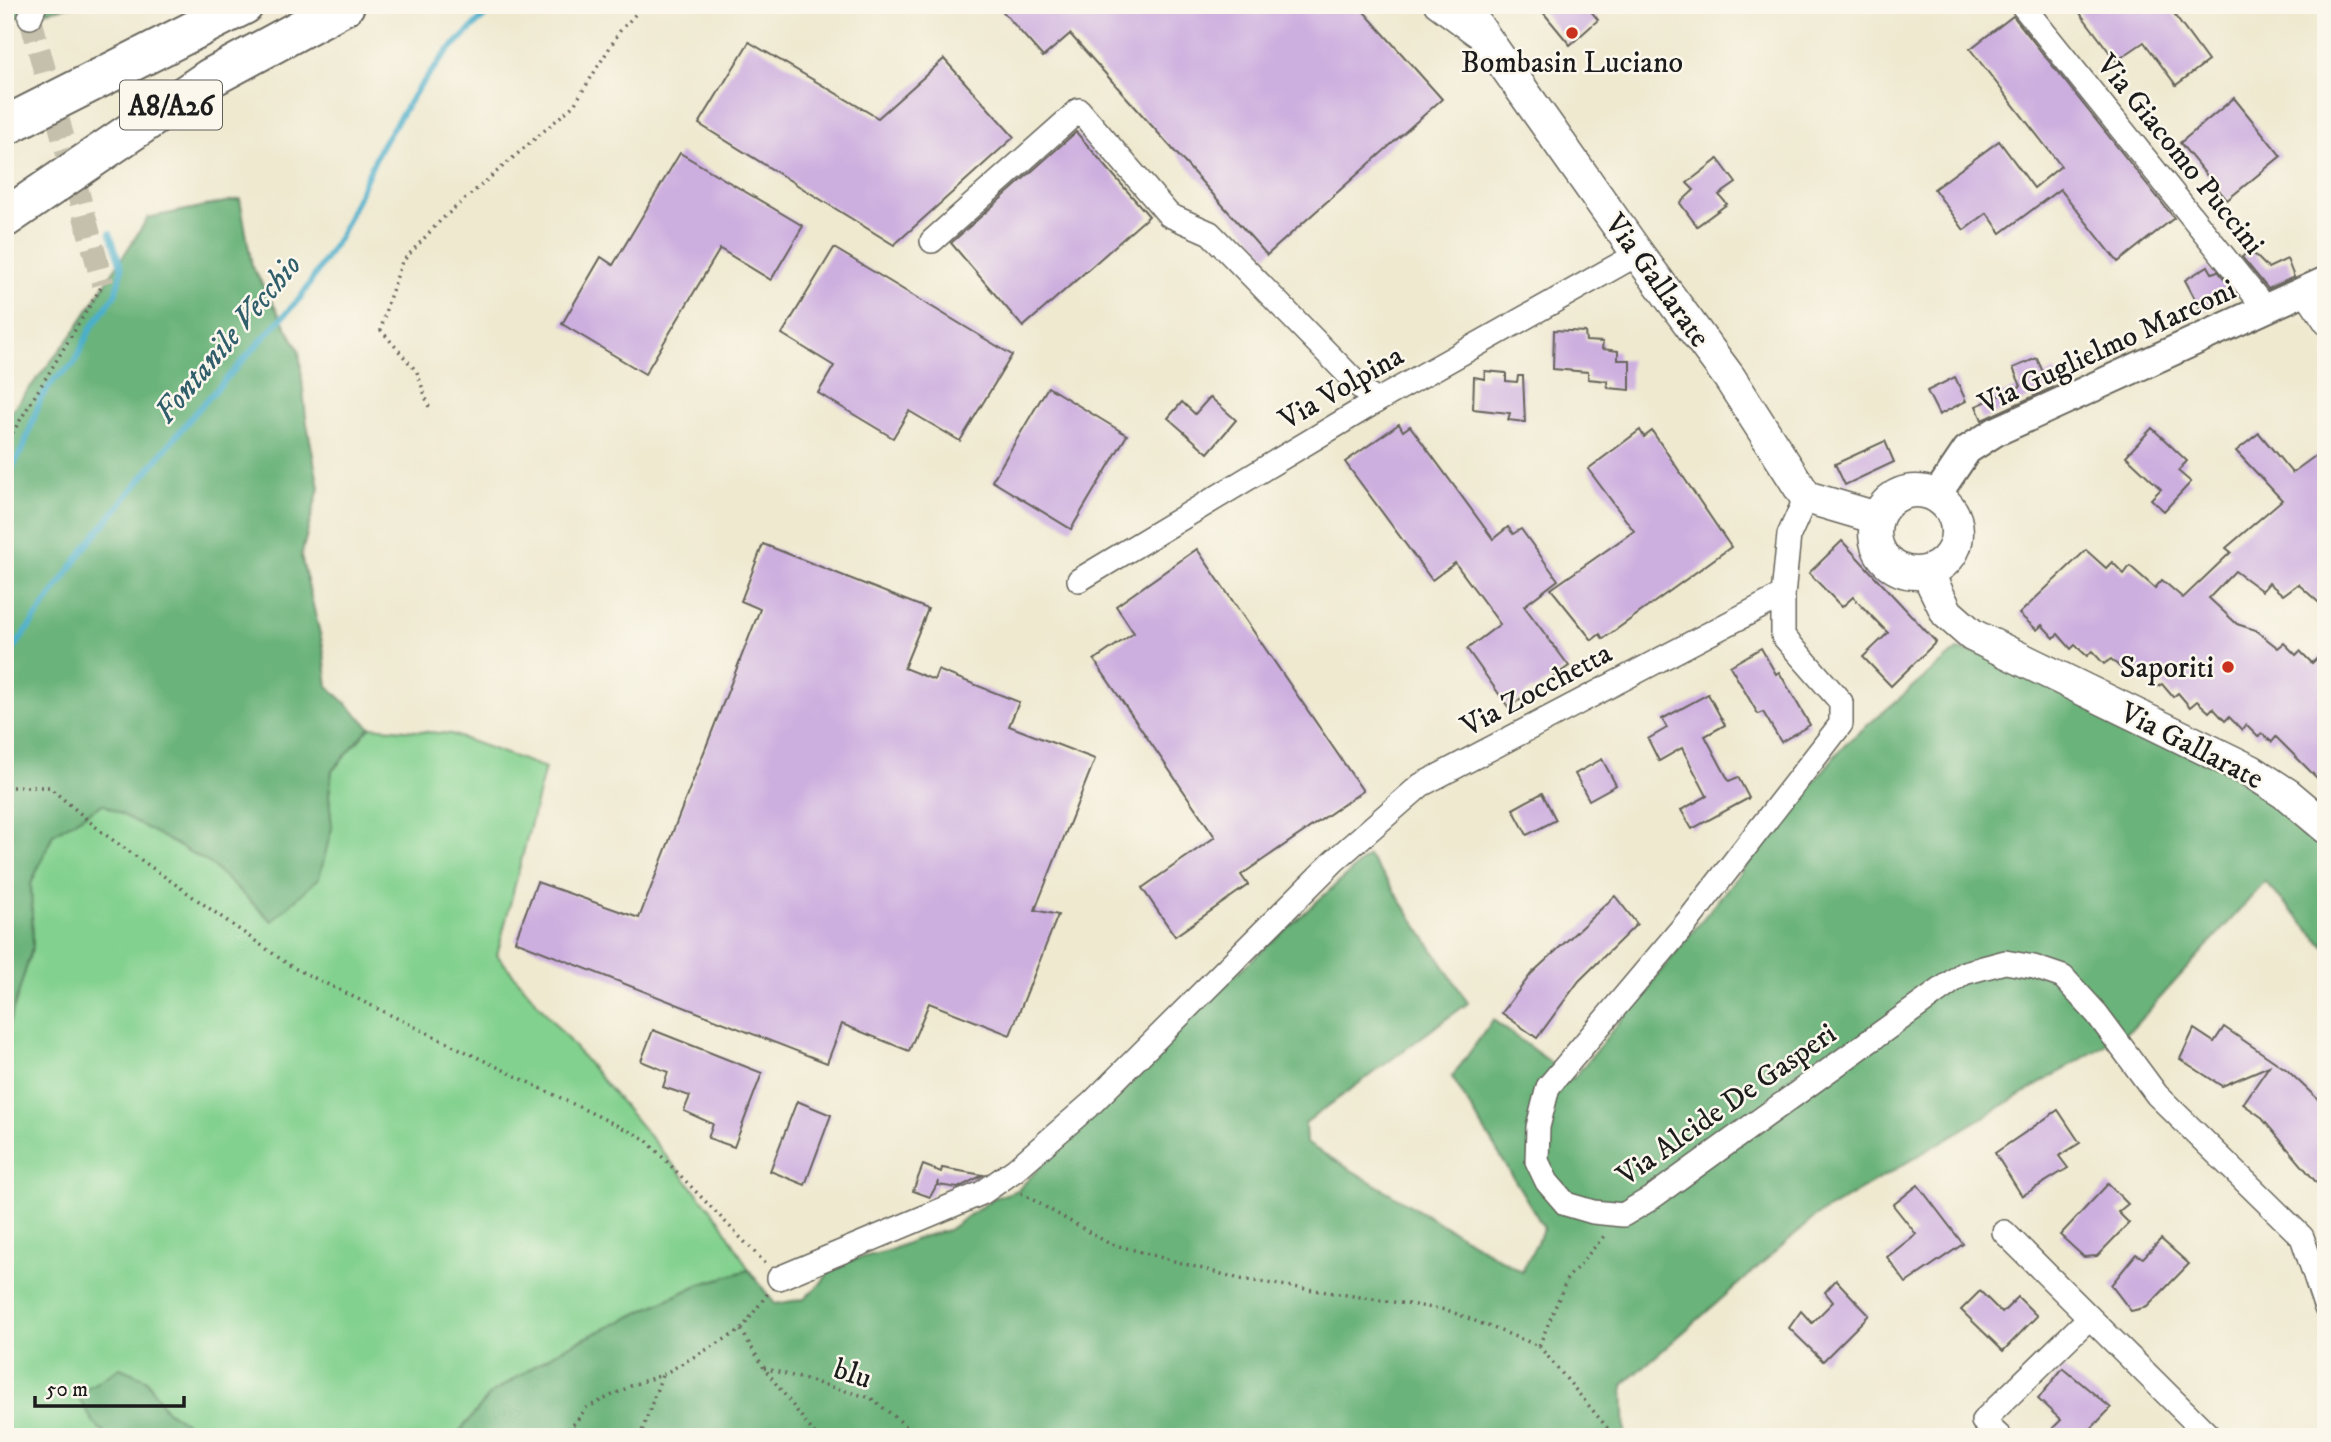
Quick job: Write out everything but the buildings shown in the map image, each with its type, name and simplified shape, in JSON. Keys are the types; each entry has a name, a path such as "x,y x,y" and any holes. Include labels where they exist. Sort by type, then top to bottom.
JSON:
{"highway":[{"name":"A8/A26","path":"5,126 244,5"},
{"name":"A8/A26","path":"5,218 210,78 345,5"}],"main road":[{"name":"Via Gallarate","path":"1462,5 1637,254 1729,377 1806,497"},
{"path":"1925,491 1936,496 1946,503 1953,513 1957,525 1954,549 1938,567 1927,572 1914,574 1890,565 1876,543 1877,518 1883,507 1902,493 1925,491"},
{"path":"1806,497 1877,518"},
{"name":"Via Gallarate","path":"1927,572 1947,613 1972,635 2251,771 2323,819"}],"street":[{"path":"1436,5 1492,46"},
{"name":"Via Giacomo Puccini","path":"2022,5 2264,308"},
{"path":"932,241 1079,110 1169,215 1210,233 1375,402"},
{"name":"Via Volpina","path":"1079,580 1375,402 1637,254"},
{"path":"2315,286 2326,323"},
{"name":"Via Guglielmo Marconi","path":"1936,496 1967,450 1994,432 2315,286"},
{"name":"Via Alcide De Gasperi","path":"1806,497 1790,535 1783,595 1783,636 1841,702 1841,724 1688,921 1548,1087 1538,1127 1537,1161 1547,1182 1566,1204 1594,1212 1623,1214 1650,1199 1964,973 2005,962 2034,967 2063,977 2097,1014 2157,1095 2302,1237 2326,1308"},
{"name":"Via Zocchetta","path":"779,1278 982,1194 1001,1181 1093,1102 1334,861 1421,785 1783,595"},
{"path":"2004,1232 2210,1437"},
{"path":"2000,1437 1983,1421 2089,1318"}],"path":[{"path":"429,407 417,372 381,330 402,262 442,219 574,104 620,31 645,5"},
{"path":"5,445 103,284"},
{"path":"5,787 49,787 103,832 292,967 645,1139 779,1278 741,1330 662,1375 635,1384 586,1408 575,1423 556,1437"},
{"path":"1001,1181 1108,1244 1240,1279 1447,1310 1539,1346 1615,1437"},
{"path":"1539,1346 1567,1279 1623,1214"},
{"path":"741,1330 764,1368 817,1437"},
{"name":"blu","path":"764,1368 871,1398 920,1437"},
{"path":"640,1437 662,1375"}],"green space":[{"path":"5,5 76,5 5,20"},
{"path":"240,199 252,266 299,350 306,418 319,488 301,556 323,646 328,686 370,727 332,771 329,795 332,828 319,878 272,921 209,863 103,804 53,834 31,884 33,945 5,1037 5,419 72,335 148,218"},
{"path":"1957,650 1991,656 2189,748 2326,837 2326,948 2265,882 2132,1029 1815,1217 1623,1385 1625,1437 455,1437 491,1394 560,1350 698,1285 749,1270 775,1304 804,1299 821,1283 835,1264 888,1251 921,1237 948,1230 994,1198 1018,1190 1071,1135 1124,1091 1184,1022 1209,998 1368,856 1389,883 1468,1003 1305,1123 1306,1143 1522,1272 1544,1228 1452,1077 1493,1020 1573,1079 1844,745"},
{"path":"370,727 451,734 545,768 497,955 720,1220 749,1270 698,1285 560,1350 491,1394 455,1437 206,1437 165,1409 146,1379 93,1422 108,1437 5,1437 5,1037 33,945 31,884 53,834 103,803 209,863 272,921 332,828 329,795 332,771"},
{"path":"120,1368 146,1379 165,1409 206,1437 108,1437 93,1422 77,1394"}],"waterway":[{"name":"Fontanile Vecchio","path":"5,661 88,544 194,414 301,297 340,236 380,148 417,90 447,52 496,5"},
{"path":"5,481 24,446 41,398 55,379 74,364 91,328 115,295 122,269 110,233"}],"tunnel":[{"path":"30,17 103,284"}],"place":[{"name":"Bombasin Luciano","path":"1572,33"},
{"name":"Saporiti","path":"2228,667"}]}
